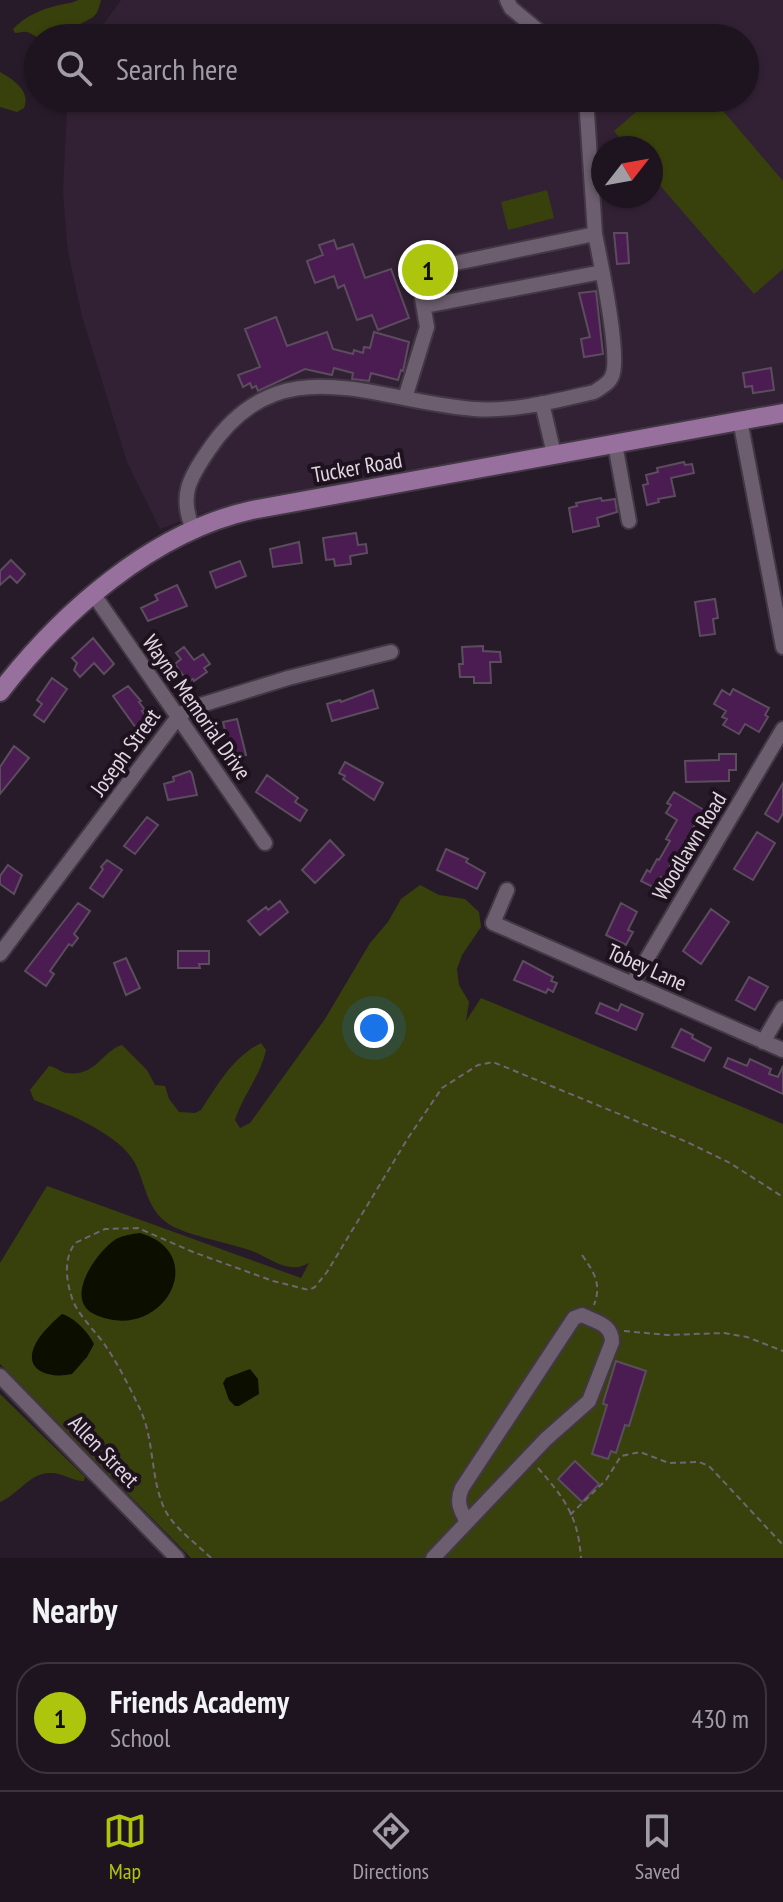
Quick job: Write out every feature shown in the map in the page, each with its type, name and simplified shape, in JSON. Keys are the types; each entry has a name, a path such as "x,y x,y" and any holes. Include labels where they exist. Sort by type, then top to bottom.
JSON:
{"main road":[{"name":"Tucker Road","path":"0,692 30,656 94,595 141,559 193,529 252,510 783,413"}],"street":[{"path":"507,0 511,8 530,24"},
{"path":"193,529 186,512 186,495 192,474 220,432 236,415 278,392 304,386 330,387 474,409 501,409 594,392 612,377 615,362 595,234 587,112"},
{"path":"405,398 427,327 423,283 434,271 456,263 595,234"},
{"path":"425,306 602,272"},
{"path":"542,403 554,454"},
{"path":"740,420 783,647"},
{"path":"615,444 629,521"},
{"name":"Wayne Memorial Drive","path":"94,595 265,843"},
{"name":"Joseph Street","path":"0,954 178,717 188,709 288,678 391,652"},
{"name":"Woodlawn Road","path":"632,984 783,729"},
{"name":"Tobey Lane","path":"507,890 493,923 783,1050"},
{"path":"763,1042 783,1008"},
{"path":"433,1558 467,1522 528,1457 589,1401 608,1356 612,1333 608,1327 579,1315 574,1318 462,1488 459,1505 467,1522"},
{"name":"Allen Street","path":"0,1376 177,1558"}],"path":[{"path":"211,1558 173,1522 165,1509 159,1493 147,1426 140,1410 108,1350 73,1300 67,1261 75,1243 105,1229 138,1228 260,1276 309,1290 327,1272 442,1088 478,1065 493,1062 687,1142 730,1163 783,1197"},
{"path":"582,1255 593,1270 598,1288 589,1318"},
{"path":"612,1333 724,1333 747,1337 783,1351"},
{"path":"570,1515 606,1480 621,1456 640,1452 669,1463 699,1462 709,1466 783,1545"},
{"path":"528,1457 565,1499 579,1537 581,1558"}],"shaded area":[{"path":"121,0 783,0 783,407 208,511 160,529 127,462 82,316 68,252 63,192 67,112 759,112 759,24 104,24"},
{"path":"140,1233 162,1244 173,1259 175,1276 170,1293 157,1308 140,1318 118,1321 94,1314 85,1307 82,1298 86,1275 108,1245 116,1239"},
{"path":"62,1314 81,1326 94,1344 72,1374 47,1374 35,1366 32,1353 41,1335"},
{"path":"250,1369 258,1379 259,1394 235,1406 229,1400 223,1383 226,1378"}],"green space":[{"path":"101,0 93,17 80,24 24,24 24,32 15,33 13,29 40,11 73,2"},
{"path":"0,72 16,82 23,91 24,108 17,112 0,107"},
{"path":"636,112 724,112 783,181 783,269 754,294 663,189 663,136 618,136 614,131"},
{"path":"547,190 554,218 508,230 501,202"},
{"path":"420,885 439,895 465,899 479,912 481,927 462,955 457,969 459,985 469,1002 466,1021 481,998 783,1124 783,1558 191,1558 0,1364 0,1263 47,1186 301,1278 309,1263 298,1267 286,1266 252,1251 173,1227 150,1202 128,1152 90,1125 34,1100 30,1090 49,1066 67,1073 85,1071 122,1045 147,1070 155,1085 165,1086 169,1099 179,1112 195,1113 201,1110 234,1063 261,1043 266,1050 264,1059 235,1120 240,1128 250,1123 325,1019 370,943 388,922 401,899"},
{"path":"0,1394 85,1477 84,1481 55,1473 44,1474 30,1480 0,1502"}],"building":[{"path":"614,233 627,233 629,263 617,264"},
{"path":"334,240 337,249 353,244 365,278 391,269 409,318 378,330 372,315 357,320 344,285 338,288 334,276 315,283 307,261 323,255 319,245"},
{"path":"596,291 603,354 584,357 581,339 590,337 579,293"},
{"path":"276,317 287,346 327,332 333,349 353,354 354,350 363,353 364,347 370,348 374,332 409,342 403,371 398,380 371,373 369,381 352,379 353,373 334,368 332,375 305,369 258,391 250,383 243,387 238,375 260,367 245,329"},
{"path":"771,368 774,390 753,393 752,386 745,387 743,373"},
{"path":"684,462 685,465 692,464 694,473 671,478 675,496 647,505 643,485 648,484 646,475 658,472 657,468"},
{"path":"601,498 602,501 615,499 617,512 597,518 599,526 573,532 569,508 577,506 576,503"},
{"path":"356,533 358,545 366,544 367,553 350,556 351,564 335,566 334,559 326,560 323,538"},
{"path":"299,542 302,563 273,567 270,549"},
{"path":"11,560 25,574 17,583 10,576 0,585 0,571"},
{"path":"240,561 246,576 216,588 210,572"},
{"path":"177,585 187,606 148,621 141,608 158,600 155,595"},
{"path":"715,599 718,618 713,619 715,634 700,636 695,602"},
{"path":"93,638 114,664 104,674 94,663 80,677 74,670 77,663 72,658"},
{"path":"483,646 483,651 500,652 501,662 490,662 491,683 474,683 474,677 460,677 462,647"},
{"path":"184,647 194,660 203,654 210,664 204,668 207,672 194,681 188,682 175,664 181,659 176,653"},
{"path":"52,678 67,689 44,722 34,715 42,704 37,700"},
{"path":"128,686 141,701 145,710 142,711 151,723 139,732 113,696"},
{"path":"733,689 769,708 765,715 768,717 759,732 745,724 739,734 723,725 727,719 722,717 726,711 714,704 722,690 730,695"},
{"path":"373,690 378,708 332,721 327,704"},
{"path":"237,719 246,755 232,758 223,722"},
{"path":"14,746 29,758 0,794 0,767"},
{"path":"719,754 736,754 736,770 729,770 729,781 686,782 685,761 719,760"},
{"path":"345,762 383,783 374,800 343,779 345,776 339,773"},
{"path":"190,771 197,795 168,800 164,784"},
{"path":"267,775 298,798 295,802 307,810 300,821 256,792"},
{"path":"783,783 783,813 778,822 765,814"},
{"path":"674,792 704,810 670,866 665,880 661,877 655,888 641,881 670,841 666,839 677,820 666,813 671,805 667,803"},
{"path":"147,817 158,825 135,854 124,846"},
{"path":"757,832 775,843 753,880 734,869"},
{"path":"330,840 344,855 315,883 302,870"},
{"path":"446,849 468,859 466,862 485,873 477,889 437,870"},
{"path":"107,860 122,870 103,897 90,888"},
{"path":"8,865 22,875 14,894 0,884 0,876"},
{"path":"280,901 288,912 260,935 248,921"},
{"path":"78,903 90,911 74,934 78,938 72,946 69,944 50,971 54,974 46,986 25,971"},
{"path":"621,903 637,912 628,930 633,932 626,945 606,935"},
{"path":"711,909 729,922 701,964 683,951"},
{"path":"178,951 209,951 209,964 199,964 200,968 178,968"},
{"path":"126,958 140,988 126,995 114,963"},
{"path":"523,961 553,977 551,981 557,983 553,992 548,989 546,993 514,980"},
{"path":"749,977 768,987 755,1010 736,1000"},
{"path":"600,1003 618,1011 621,1004 643,1014 636,1030 596,1013"},
{"path":"681,1029 711,1048 704,1061 672,1047"},
{"path":"728,1058 747,1066 750,1059 771,1069 769,1074 778,1077 783,1066 783,1094 724,1067"},
{"path":"616,1361 646,1371 629,1426 625,1425 616,1453 611,1451 608,1459 592,1454"},
{"path":"575,1461 599,1484 582,1502 558,1479"}],"place":[{"name":"Friends Academy","path":"428,270"}]}
